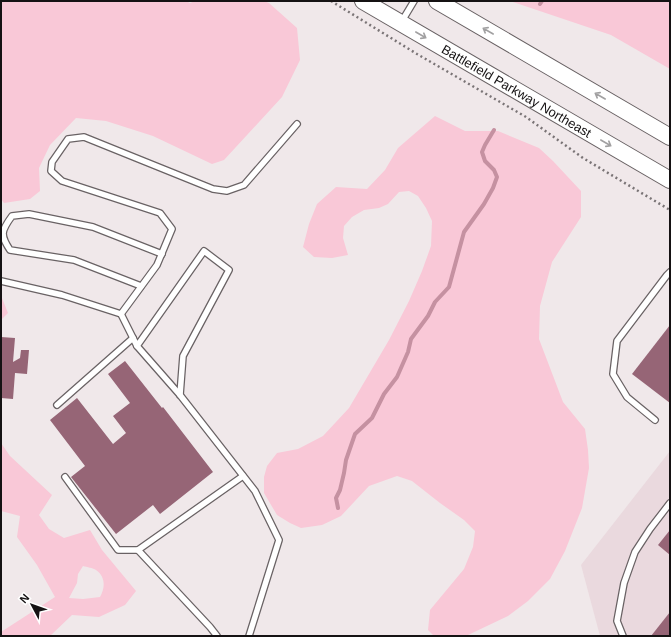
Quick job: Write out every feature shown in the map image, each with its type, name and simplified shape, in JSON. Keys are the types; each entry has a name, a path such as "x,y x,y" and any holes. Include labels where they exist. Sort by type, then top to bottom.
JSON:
{"main road":[{"name":"Battlefield Parkway Northeast","path":"363,1 670,180"},
{"path":"437,1 670,137"}],"lane":[{"path":"401,23 414,1"},
{"path":"121,314 156,265 172,229 160,214 62,181 51,171 52,162 68,139 84,137 213,189 227,191 244,185 297,124"},
{"path":"141,286 74,260 10,250 3,241 3,228 12,216 29,214 93,227 162,254"},
{"path":"137,346 204,251 229,270 183,356 180,395"},
{"path":"655,420 627,396 613,374 617,341 670,272"},
{"path":"1,281 62,295 121,314 137,346 180,395 255,492 279,540 249,636"},
{"path":"57,405 133,338"},
{"path":"65,477 118,550 138,550 243,476"},
{"path":"623,636 617,621 624,583 635,552 670,503"},
{"path":"138,550 217,636"}],"path":[{"path":"331,1 417,54 526,117 583,158 670,210"}],"shaded area":[{"path":"1,1 186,1 190,3 195,1 264,1 269,3 297,28 300,60 282,97 224,160 212,164 153,136 106,121 76,118 50,145 39,168 40,191 30,199 4,203 1,199"},
{"path":"510,1 670,1 670,69 611,35"},
{"path":"435,116 465,131 498,131 539,148 581,191 581,217 552,262 540,306 539,339 563,402 585,429 589,468 582,508 565,551 550,579 528,601 508,616 463,636 434,636 428,630 430,610 464,569 473,547 475,531 464,520 412,481 397,476 369,486 341,516 322,525 301,528 277,515 264,493 264,477 267,466 277,453 298,449 323,436 349,408 389,340 409,301 431,246 432,221 418,196 409,191 399,192 388,204 379,208 364,210 352,217 344,226 343,238 348,255 332,258 314,257 303,247 309,224 317,204 336,187 367,189 385,170 398,148"},
{"path":"1,298 8,313 2,319 1,319"},
{"path":"1,443 10,456 52,495 39,515 49,529 64,538 90,530 102,550 136,591 125,605 99,617 72,615 50,636 1,636 1,632 55,597 37,565 17,537 20,516 1,511","holes":["83,566 96,570 102,576 104,586 100,597 83,599 69,598 77,583 78,574"]},
{"path":"670,451 670,636 600,636 581,565"}],"building":[{"path":"670,325 670,403 632,374"},
{"path":"1,337 15,338 13,362 20,358 21,350 29,350 27,374 15,373 13,399 1,398"},
{"path":"125,361 162,408 163,407 213,472 160,514 153,505 116,534 71,477 85,466 50,420 77,398 113,444 126,433 113,416 130,403 108,374"},
{"path":"670,530 670,555 658,545"},
{"path":"670,612 670,636 651,636"}],"waterway":[{"path":"338,508 336,498 340,490 346,460 355,434 372,418 384,394 397,377 408,352 411,339 428,316 435,302 449,287 464,232 484,204 493,188 497,177 494,170 485,161 482,152 494,130"}]}
